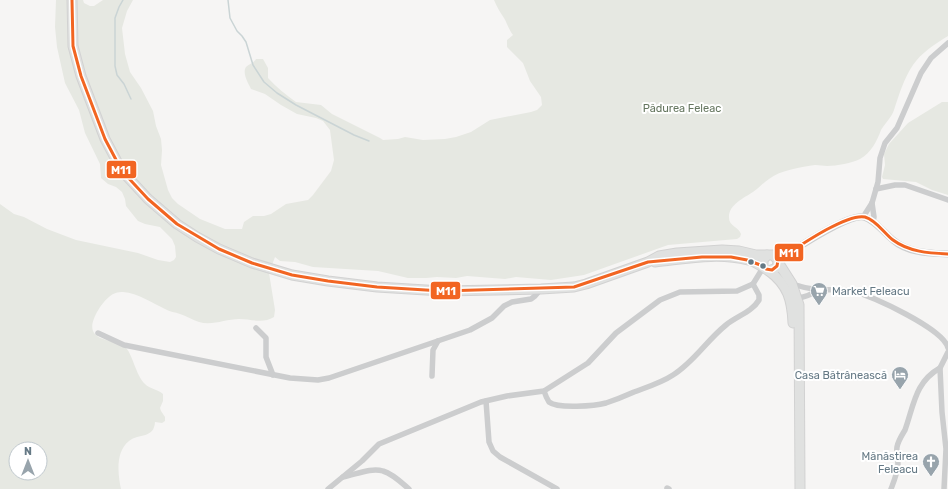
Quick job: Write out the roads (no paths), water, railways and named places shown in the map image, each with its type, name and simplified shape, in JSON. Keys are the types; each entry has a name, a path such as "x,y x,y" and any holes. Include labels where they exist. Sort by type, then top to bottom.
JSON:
{"main road":[{"path":"72,0 72,32 75,56 98,122 113,156 122,171 160,211 177,224 219,249 272,270 328,281 377,287 442,291 541,289 574,287 586,284 648,262 659,256 668,254 710,250 731,250 756,255 773,255 792,284 795,489"},
{"path":"766,269 763,260 767,256"},
{"path":"648,262 702,257 723,257 747,260 766,269 783,283 793,296 799,305 800,489"},
{"path":"766,269 776,268 778,261"}],"street":[{"path":"865,217 865,214 872,203 876,189 880,158 885,143 897,128 921,73 931,58 948,43"},
{"path":"876,189 895,185 905,185 948,200"},
{"path":"872,203 874,216 873,222"},
{"path":"778,261 839,224 852,218 865,217 873,222 894,241 909,249 948,254"},
{"path":"328,489 362,461 379,444 486,401 544,391 588,363 616,333 660,300 680,292 737,291 753,284 761,271 766,269"},
{"path":"544,391 548,401 561,406 605,404 674,375 688,363 714,335 733,319 753,308 757,304 759,300 758,295 753,284"},
{"path":"792,284 818,290 847,290 867,296 924,324 942,337 947,343 948,348"},
{"path":"98,333 124,345 274,375 305,380 329,378 470,330 492,318 504,306 512,302 531,299 541,289"},
{"path":"793,296 813,294 818,290"},
{"path":"256,328 266,338 266,357 274,375"},
{"path":"432,376 433,350 439,340"},
{"path":"944,489 946,449 942,412 940,368 948,352"},
{"path":"892,489 897,470 897,447 905,429 914,399 921,386 931,373 940,368"},
{"path":"486,401 489,442 493,451 500,457 557,489"},
{"path":"340,478 374,470 384,471 394,476 409,489"}],"waterway":[{"path":"123,0 115,18 115,66 117,75 124,84 131,99"},
{"path":"228,0 230,18 237,31 246,42 253,65 264,82 277,93 296,105 354,135 369,141"}],"place":[{"name":"Market Feleacu","path":"819,306"},
{"name":"Casa Bătrânească","path":"900,390"},
{"name":"Mănăstirea Feleacu","path":"931,477"}],"park label":[{"name":"Pădurea Feleac","path":"682,108"}]}
